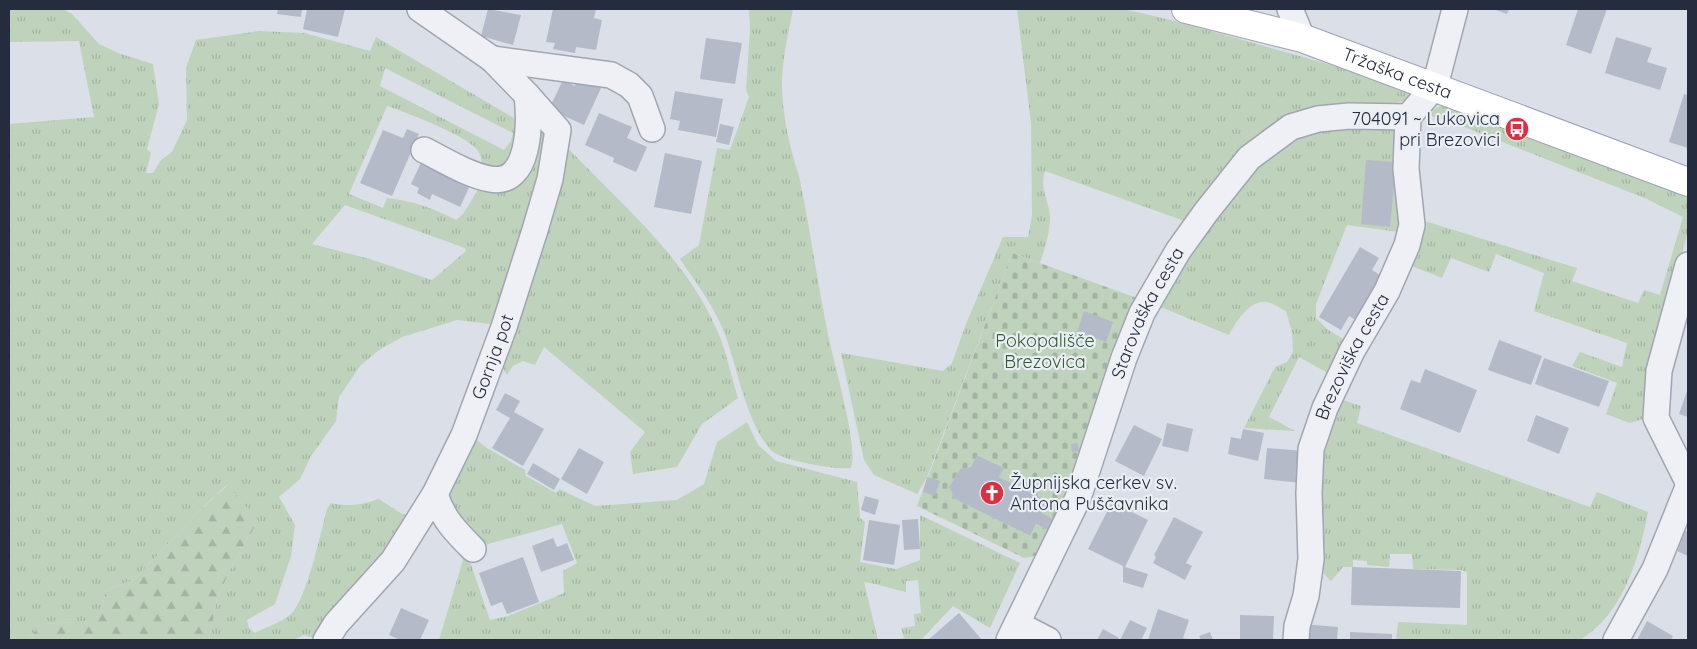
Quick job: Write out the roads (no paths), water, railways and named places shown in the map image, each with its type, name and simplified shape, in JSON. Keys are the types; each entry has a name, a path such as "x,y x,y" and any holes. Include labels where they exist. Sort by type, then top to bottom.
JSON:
{"main road":[{"name":"Tržaška cesta","path":"1186,9 1302,38 1435,86 1688,182"}],"street":[{"name":"Gornja pot","path":"326,640 336,624 393,561 435,494 464,435 504,327 550,178 558,130 528,95 492,59 420,9"},
{"path":"1290,9 1302,38"},
{"path":"1408,117 1435,86 1455,9"},
{"name":"Gornja pot","path":"492,59 611,75 629,85 640,96 652,129"},
{"path":"424,150 492,180 508,178 520,165 523,154 528,132 528,95"},
{"name":"Starovaška cesta","path":"1013,632 1078,498 1124,358 1142,313 1178,251 1206,212 1249,158 1291,127 1318,119 1348,116 1408,117"},
{"name":"Brezoviška cesta","path":"1296,640 1297,626 1306,596 1311,559 1309,493 1311,449 1325,408 1352,351 1387,292 1402,258 1412,225 1406,170 1408,117"},
{"path":"1688,266 1659,371 1656,418 1688,482"},
{"path":"1616,640 1655,569 1688,487"},
{"path":"435,494 439,507 448,523 474,549"},
{"path":"1013,632 1048,640"}],"place":[{"name":"704091 ~ Lukovica pri Brezovici","path":"1517,129"},
{"name":"Župnijska cerkev sv. Antona Puščavnika","path":"992,493"}],"park label":[{"name":"Pokopališče Brezovica","path":"1045,351"}]}
